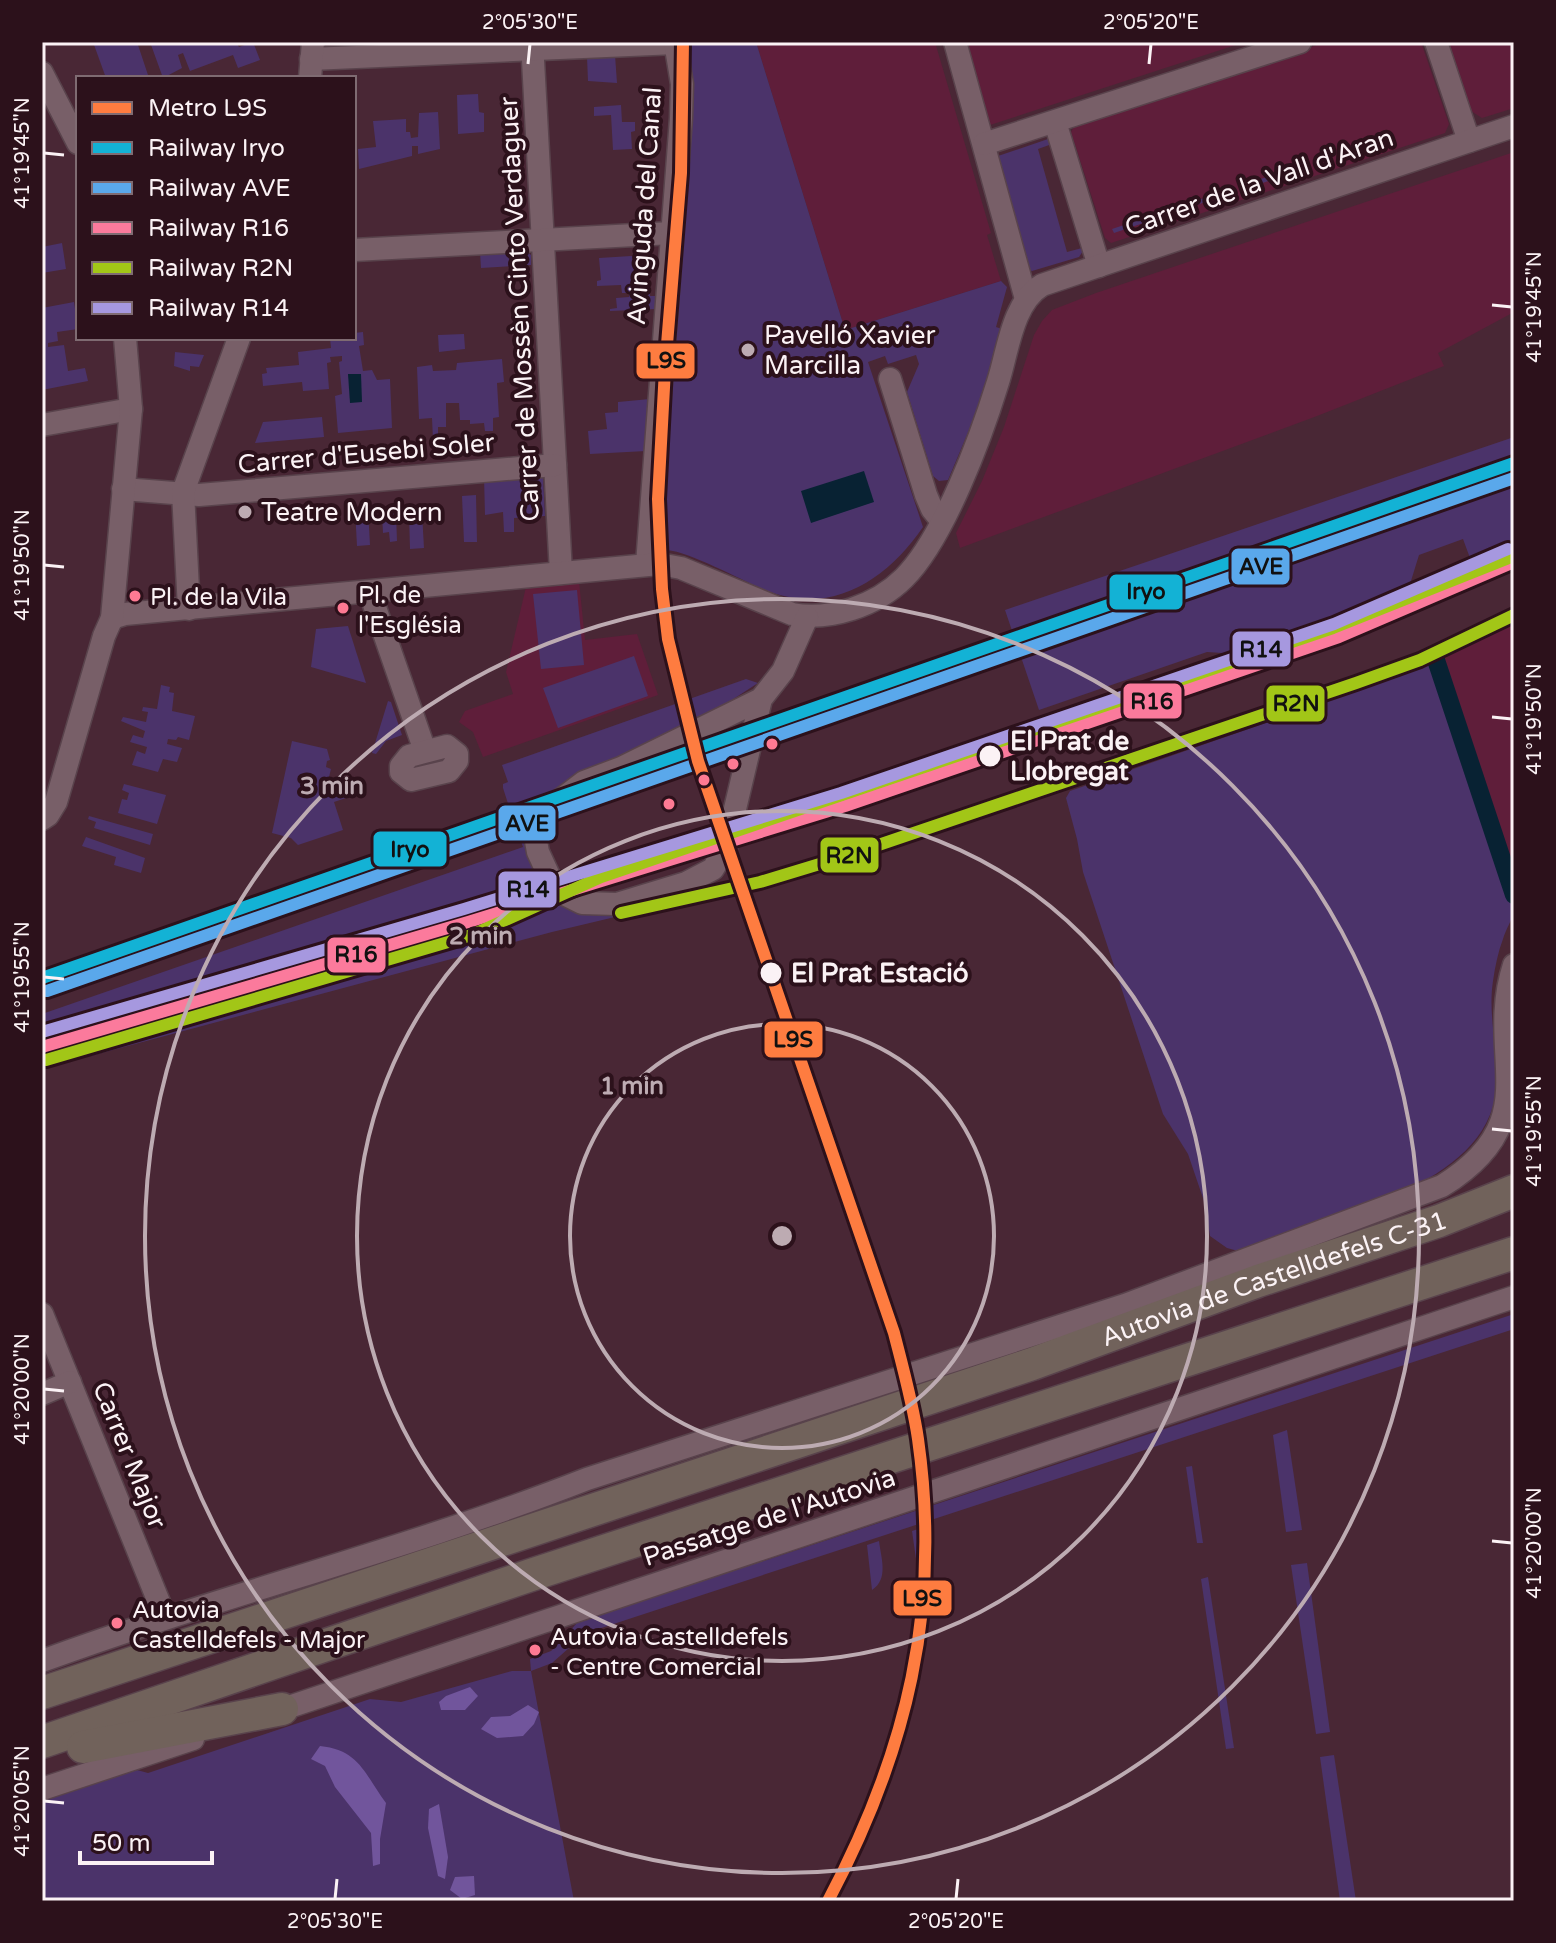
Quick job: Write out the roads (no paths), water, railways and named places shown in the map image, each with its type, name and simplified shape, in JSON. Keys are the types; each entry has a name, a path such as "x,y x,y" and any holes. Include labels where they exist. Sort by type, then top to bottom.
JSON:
{"highway":[{"name":"Autovia de Castelldefels C-31","path":"1032,1364 1514,1191"},
{"path":"42,1693 1032,1364 1262,1300 1514,1214"},
{"path":"42,1742 531,1575 1514,1253"},
{"path":"42,1761 96,1743 282,1709"}],"street":[{"path":"311,64 532,46 676,42"},
{"name":"Avinguda del Canal","path":"647,564 682,84 676,42"},
{"path":"112,618 125,614 370,593 647,564 681,568 773,608 807,617 848,610 878,598 896,585 919,559 941,520 982,431 1015,323 1026,299 955,42"},
{"path":"984,144 1300,42"},
{"path":"1436,42 1469,141"},
{"name":"Carrer de Mossèn Cinto Verdaguer","path":"532,46 561,573"},
{"path":"42,73 76,139"},
{"path":"1055,122 1099,266"},
{"name":"Carrer de la Vall d'Aran","path":"1026,299 1042,285 1514,126"},
{"path":"356,250 672,233"},
{"path":"42,820 56,802 104,636 112,618 131,409 125,340"},
{"path":"194,608 183,492 238,340"},
{"path":"890,379 926,495 941,520"},
{"path":"42,425 131,409"},
{"name":"Carrer d'Eusebi Soler","path":"123,489 199,495 299,489 555,465"},
{"path":"370,593 425,751"},
{"path":"761,699 572,789 550,808 539,828 536,841 538,852 550,878 566,895 582,903 603,905 665,890 713,869 726,847 761,699 783,671 807,617"},
{"path":"42,820 46,797 63,774"},
{"path":"42,1661 165,1617 539,1499 587,1479 1125,1305 1442,1186 1468,1167 1489,1143 1505,1114 1508,1073 1506,1000 1514,965"},
{"name":"Passatge de l'Autovia","path":"42,1789 1514,1297"},
{"name":"Carrer Major","path":"42,1314 165,1617"},
{"path":"42,1394 70,1382"}],"water":[{"path":"348,374 361,374 362,402 350,403"},
{"path":"864,471 874,502 811,523 801,491"}],"waterway":[{"path":"1436,660 1514,895"}],"metro line":[{"name":"L9S","path":"683,42 681,173 658,499 662,589 668,639 698,761 894,1333 916,1426 924,1501 925,1562 921,1620 912,1678 879,1790 828,1901"}],"rail line":[{"name":"Iryo","path":"42,978 1514,463"},
{"name":"AVE","path":"47,991 1514,478"},
{"name":"R14","path":"42,1032 464,909 841,793 1334,624 1508,549"},
{"name":"R2N","path":"46,1060 472,935 601,877 1333,628 1514,556"},
{"name":"R16","path":"42,1047 468,922 845,806 1339,637 1514,562"},
{"name":"R2N","path":"621,913 760,882 846,856 1420,660 1514,615"}],"place":[{"name":"Pavelló Xavier Marcilla","path":"748,350"},
{"name":"Teatre Modern","path":"245,512"},
{"name":"Pl. de la Vila","path":"135,596"},
{"name":"Pl. de l'Església","path":"343,608"},
{"name":"El Prat de Llobregat","path":"990,756"},
{"name":"El Prat Estació","path":"771,973"},
{"name":"Autovia Castelldefels - Major","path":"117,1623"},
{"name":"Autovia Castelldefels - Centre Comercial","path":"535,1650"}]}
